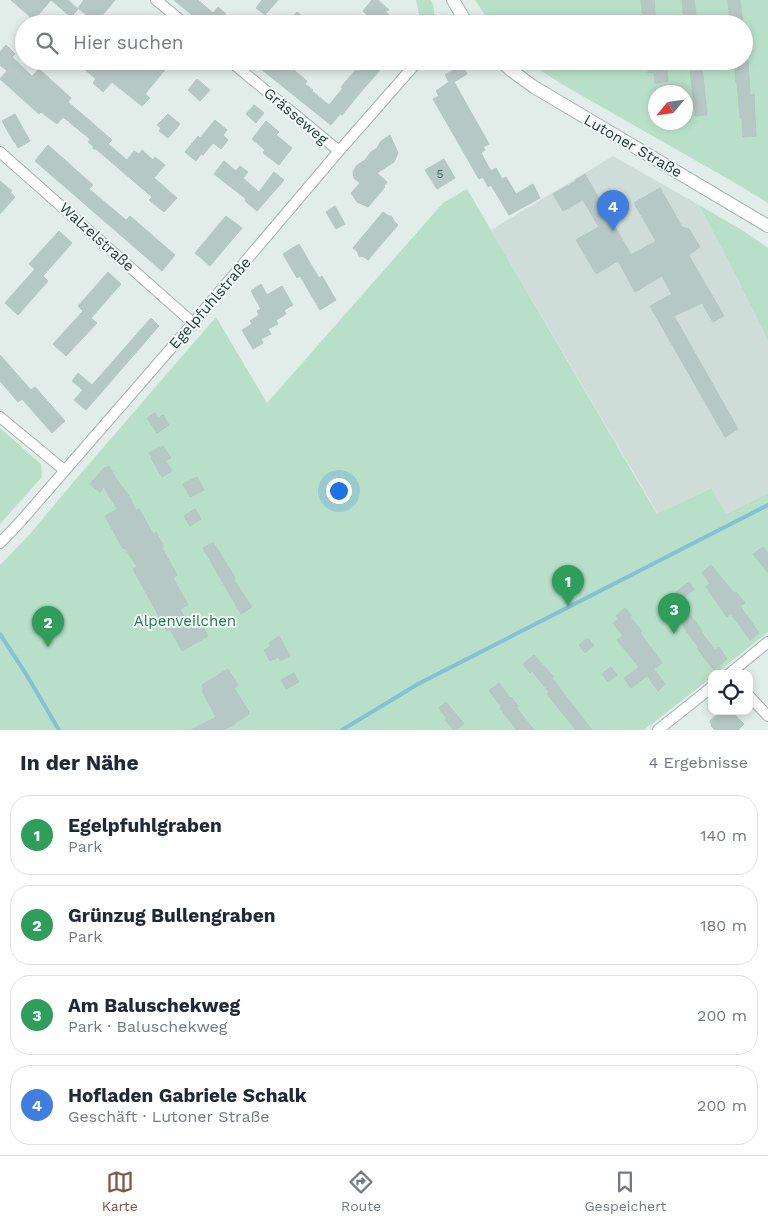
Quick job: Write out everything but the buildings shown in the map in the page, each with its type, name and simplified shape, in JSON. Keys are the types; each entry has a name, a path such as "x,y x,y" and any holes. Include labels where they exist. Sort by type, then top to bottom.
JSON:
{"street":[{"path":"156,0 174,15"},
{"path":"453,0 459,15"},
{"name":"Grässeweg","path":"241,70 339,151"},
{"name":"Egelpfuhlstraße","path":"0,543 193,323 410,70"},
{"name":"Lutoner Straße","path":"511,70 542,92 768,226"},
{"name":"Walzelstraße","path":"0,152 193,323"},
{"path":"0,417 64,470"},
{"path":"734,670 768,642"},
{"path":"658,730 708,690"},
{"path":"753,700 768,716"}],"shaded area":[{"path":"613,156 699,205 768,341 768,493 726,514 710,488 658,514 491,230"}],"green space":[{"path":"416,0 431,0 434,15 419,15"},
{"path":"475,0 768,0 768,203 730,180 565,86 540,70 753,70 753,15 485,15"},
{"name":"Alpenveilchen","path":"467,189 657,514 711,488 726,514 768,493 768,632 720,670 708,670 708,680 644,730 0,730 0,565 30,534 216,317 267,403 443,203"},
{"path":"699,205 768,248 768,341 739,282"},
{"path":"0,428 41,464 42,477 0,524"}],"waterway":[{"path":"342,730 418,684 768,505"},
{"path":"0,634 59,730"}],"place":[{"name":"Hofladen Gabriele Schalk","path":"613,231"},
{"name":"Egelpfuhlgraben","path":"568,606"},
{"name":"Am Baluschekweg","path":"674,634"},
{"name":"Grünzug Bullengraben","path":"48,647"}]}
